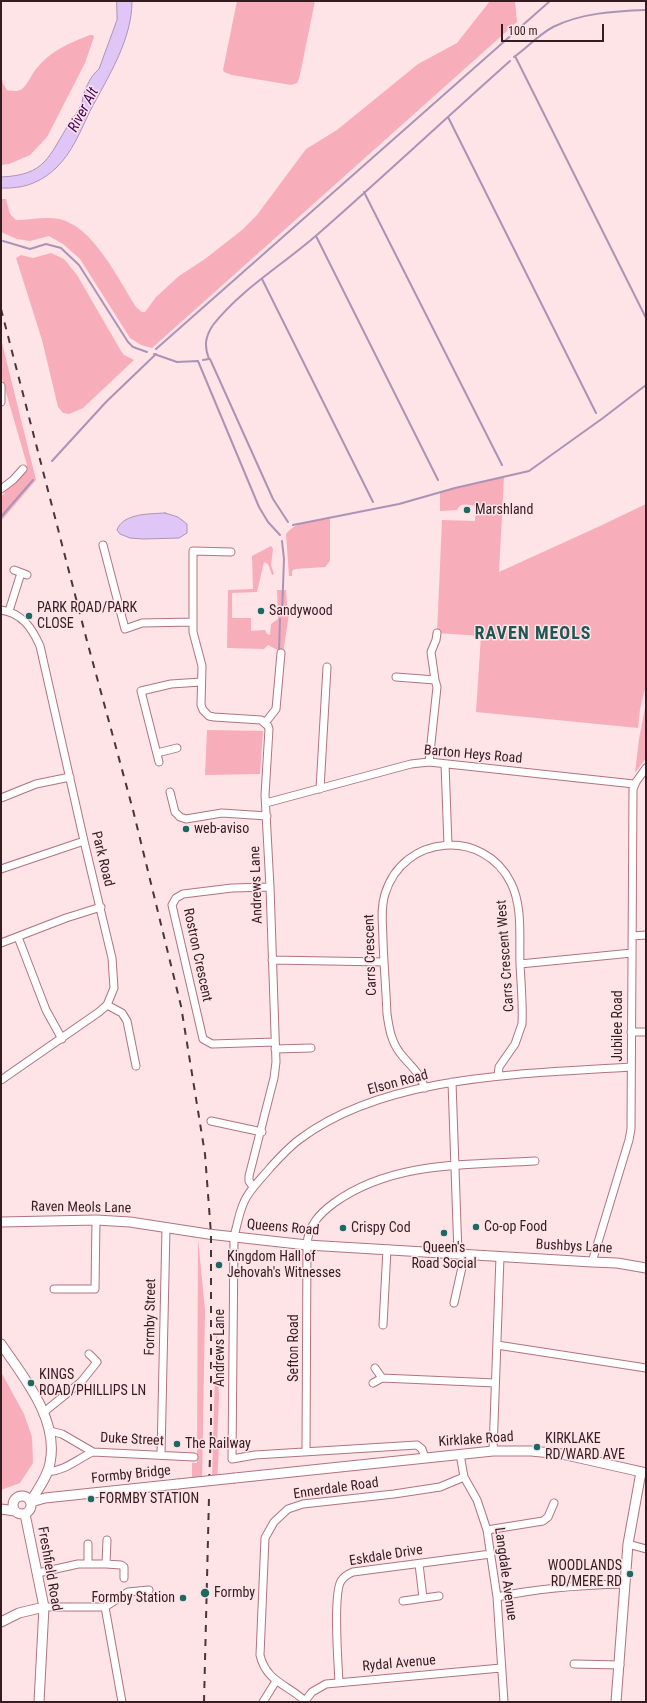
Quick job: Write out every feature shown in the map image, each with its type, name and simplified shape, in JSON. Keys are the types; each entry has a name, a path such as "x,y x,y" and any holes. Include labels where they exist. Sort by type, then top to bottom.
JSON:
{"street":[{"path":"1,386 1,402"},
{"path":"1,489 13,480 23,469"},
{"path":"103,545 125,629 142,624 193,622"},
{"path":"231,552 193,551 194,640 202,666 201,705 203,710 209,716 257,719 265,723 276,708 281,653"},
{"path":"9,611 21,572"},
{"name":"Park Road","path":"1,610 9,611 25,621 33,630 40,646 114,968 114,988 107,1006"},
{"path":"429,762 437,687 431,652 437,633"},
{"path":"320,789 327,667"},
{"path":"396,677 435,680"},
{"path":"159,762 140,691 172,684 202,682"},
{"name":"Andrews Lane","path":"253,1187 249,1181 249,1176 262,1132 274,1078 275,1045 265,775 269,729 265,723"},
{"path":"157,753 177,748"},
{"name":"Barton Heys Road","path":"266,803 411,764 429,762 634,784"},
{"path":"445,764 448,844"},
{"path":"634,784 646,768"},
{"path":"1,798 36,784 70,776"},
{"name":"Jubilee Road","path":"592,1262 629,1140 634,784"},
{"path":"170,792 175,812 180,817 186,819 222,812 267,816"},
{"path":"1,869 84,841"},
{"name":"Carrs Crescent","path":"424,1088 417,1071 393,1043 387,1014 383,906 385,894 392,879 402,865 415,854 448,844"},
{"name":"Carrs Crescent West","path":"448,844 465,847 482,853 496,863 508,877 515,893 518,905 522,1024 515,1044 499,1067 498,1076"},
{"name":"Rostron Crescent","path":"270,886 232,888 183,894 176,898 172,906 203,1039 212,1044 275,1045"},
{"path":"1,943 66,918 101,907"},
{"path":"632,936 646,935"},
{"path":"18,937 46,1010 62,1039"},
{"path":"520,964 632,953"},
{"path":"272,960 384,962"},
{"path":"1,1080 62,1039 107,1006 122,1013 127,1022 136,1066"},
{"path":"631,1032 646,1032"},
{"path":"275,1045 311,1048"},
{"name":"Elson Road","path":"234,1237 244,1200 253,1187 280,1157 299,1139 318,1127 353,1110 391,1097 452,1082 498,1076 631,1067"},
{"path":"452,1082 455,1166 461,1254 454,1303"},
{"path":"211,1121 262,1132"},
{"name":"Sefton Road","path":"306,1452 306,1245 308,1231 313,1223 329,1206 351,1192 396,1174 413,1170 455,1166 535,1161"},
{"path":"54,1289 95,1289 96,1220"},
{"name":"Raven Meols Lane","path":"1,1222 96,1220 130,1222 208,1234"},
{"name":"Formby Street","path":"162,1455 166,1228"},
{"name":"Queens Road","path":"208,1234 306,1245 500,1257"},
{"name":"Andrews Lane","path":"232,1458 234,1237"},
{"path":"383,1325 386,1249"},
{"path":"493,1451 500,1257"},
{"name":"Bushbys Lane","path":"500,1257 617,1263 646,1268"},
{"path":"1,1344 44,1412 50,1431 51,1453 47,1472 40,1485 29,1499"},
{"path":"497,1345 646,1368"},
{"path":"44,1412 81,1382 97,1362 89,1354"},
{"path":"375,1368 382,1378"},
{"path":"373,1383 382,1378 495,1383"},
{"name":"Duke Street","path":"50,1431 62,1434 93,1452"},
{"name":"Kirklake Road","path":"232,1458 255,1455 417,1445 422,1449 425,1458"},
{"name":"Kirklake Road","path":"235,1478 493,1451 532,1451 562,1454 644,1473"},
{"name":"Duke Street","path":"47,1472 64,1468 81,1457 93,1452 194,1457"},
{"name":"Langdale Avenue","path":"460,1454 464,1477 477,1500 487,1530 497,1597 504,1702"},
{"path":"616,1702 628,1544 644,1473"},
{"name":"Ennerdale Road","path":"306,1701 276,1681 266,1670 260,1655 265,1538 274,1522 288,1509 303,1504 394,1494 440,1487 464,1477"},
{"name":"Formby Bridge","path":"29,1499 235,1478"},
{"path":"1,1504 14,1500 18,1496 29,1499"},
{"path":"1,1509 25,1514 31,1508 29,1499"},
{"path":"14,1500 13,1506 15,1511"},
{"path":"487,1530 543,1521 548,1517 554,1504"},
{"name":"Freshfield Road","path":"25,1514 44,1607 38,1702"},
{"path":"106,1564 107,1540"},
{"path":"88,1544 88,1564"},
{"path":"628,1544 646,1549"},
{"name":"Eskdale Drive","path":"339,1682 337,1629 338,1588 341,1580 346,1575 353,1572 491,1554"},
{"path":"38,1573 88,1564 106,1564 121,1565 124,1568 124,1578"},
{"path":"419,1564 423,1598"},
{"path":"497,1597 519,1592 570,1586 624,1584"},
{"path":"1,1622 19,1613 44,1607 105,1607 128,1592 148,1590"},
{"path":"403,1601 439,1596"},
{"path":"105,1607 122,1702"},
{"path":"574,1664 620,1665"},
{"name":"Rydal Avenue","path":"306,1701 319,1687 326,1684 501,1668"},
{"path":"263,1702 276,1681"}],"shaded area":[{"path":"237,1 315,1 297,83 291,85 232,75 224,72 223,70"},
{"path":"490,1 515,1 517,22 152,348 141,345 130,338 80,259 63,244 49,236 30,241 17,239 1,232 1,199 6,199 10,214 16,220 54,218 71,224 83,232 94,243 104,255 136,307 142,312 145,312 156,297 179,276 205,259 242,230 257,215 306,149 337,130 418,64 457,43"},
{"path":"93,35 94,37 85,63 47,137 30,155 9,164 1,165 1,73 3,84 7,90 20,90 26,85 36,69 47,57 67,45"},
{"path":"51,253 64,259 77,275 121,351 124,355 134,360 83,408 69,414 63,413 58,407 42,340 16,258 21,255 33,258"},
{"path":"1,339 36,480 1,521 1,497 27,465 1,375"},
{"path":"504,477 499,572 646,504 646,685 640,709 638,728 476,712 481,636 437,633 442,520 475,521 476,506 463,505 457,510 440,511 440,492"},
{"path":"330,519 330,561 325,567 295,569 292,571 292,576 289,576 286,534 295,526 300,524"},
{"path":"271,546 273,549 271,565 274,574 272,575 268,564 264,562 257,592 232,593 232,618 251,618 251,631 265,630 267,634 270,635 271,624 278,619 277,590 286,590 286,614 289,614 283,653 268,645 264,649 227,648 228,590 253,589 252,556"},
{"path":"646,703 646,758 635,773 639,739"},
{"path":"207,730 263,731 260,774 205,775"},
{"path":"198,1239 205,1310 202,1481 192,1483 192,1463 197,1463"},
{"path":"216,1336 219,1396 217,1444 219,1447 217,1480 212,1480"},
{"path":"1,1372 24,1414 32,1437 33,1463 20,1483 1,1490"}],"water":[{"name":"River Alt","path":"117,1 132,1 128,30 118,58 80,133 67,155 56,168 44,178 24,186 1,188 1,177 16,176 28,173 44,162 76,114 82,103 88,84 99,69 117,20"},
{"path":"165,513 178,517 187,524 187,533 179,538 143,539 130,538 120,534 117,530 120,524 131,517 145,514"}],"waterway":[{"path":"156,349 550,1"},
{"path":"514,57 542,34 564,22 598,14 646,10"},
{"path":"515,56 646,318"},
{"path":"203,360 209,359 206,350 206,342 210,329 236,300 318,234 510,61"},
{"path":"448,117 596,413"},
{"path":"364,192 502,465"},
{"path":"316,236 438,480"},
{"path":"3,241 30,249 46,244 61,248 79,265 128,342 133,347 147,352"},
{"path":"262,279 373,502"},
{"path":"154,354 177,362 198,361 259,507 268,522 280,535"},
{"path":"52,461 106,402 156,354"},
{"path":"210,359 273,499 288,522"},
{"path":"293,525 399,504 455,488 529,471 646,385"},
{"path":"1,517 33,480"},
{"path":"282,541 284,559 282,613"},
{"path":"279,652 280,619"}],"railway":[{"path":"1,309 87,641 133,810 181,1006 205,1154 211,1234 211,1425 209,1487"},
{"path":"204,1702 209,1497"}],"place":[{"name":"Marshland","path":"467,510"},
{"name":"Sandywood","path":"261,611"},
{"name":"PARK ROAD/PARK CLOSE","path":"29,616"},
{"name":"web-aviso","path":"186,829"},
{"name":"Co-op Food","path":"476,1227"},
{"name":"Crispy Cod","path":"343,1228"},
{"name":"Queen's Road Social","path":"444,1233"},
{"name":"Kingdom Hall of Jehovah's Witnesses","path":"219,1265"},
{"name":"KINGS ROAD/PHILLIPS LN","path":"31,1383"},
{"name":"The Railway","path":"177,1444"},
{"name":"KIRKLAKE RD/WARD AVE","path":"537,1447"},
{"name":"FORMBY STATION","path":"91,1499"},
{"name":"WOODLANDS RD/MERE RD","path":"630,1574"},
{"name":"Formby","path":"205,1593"},
{"name":"Formby Station","path":"183,1598"}],"district":[{"name":"RAVEN MEOLS","path":"533,634"}]}
